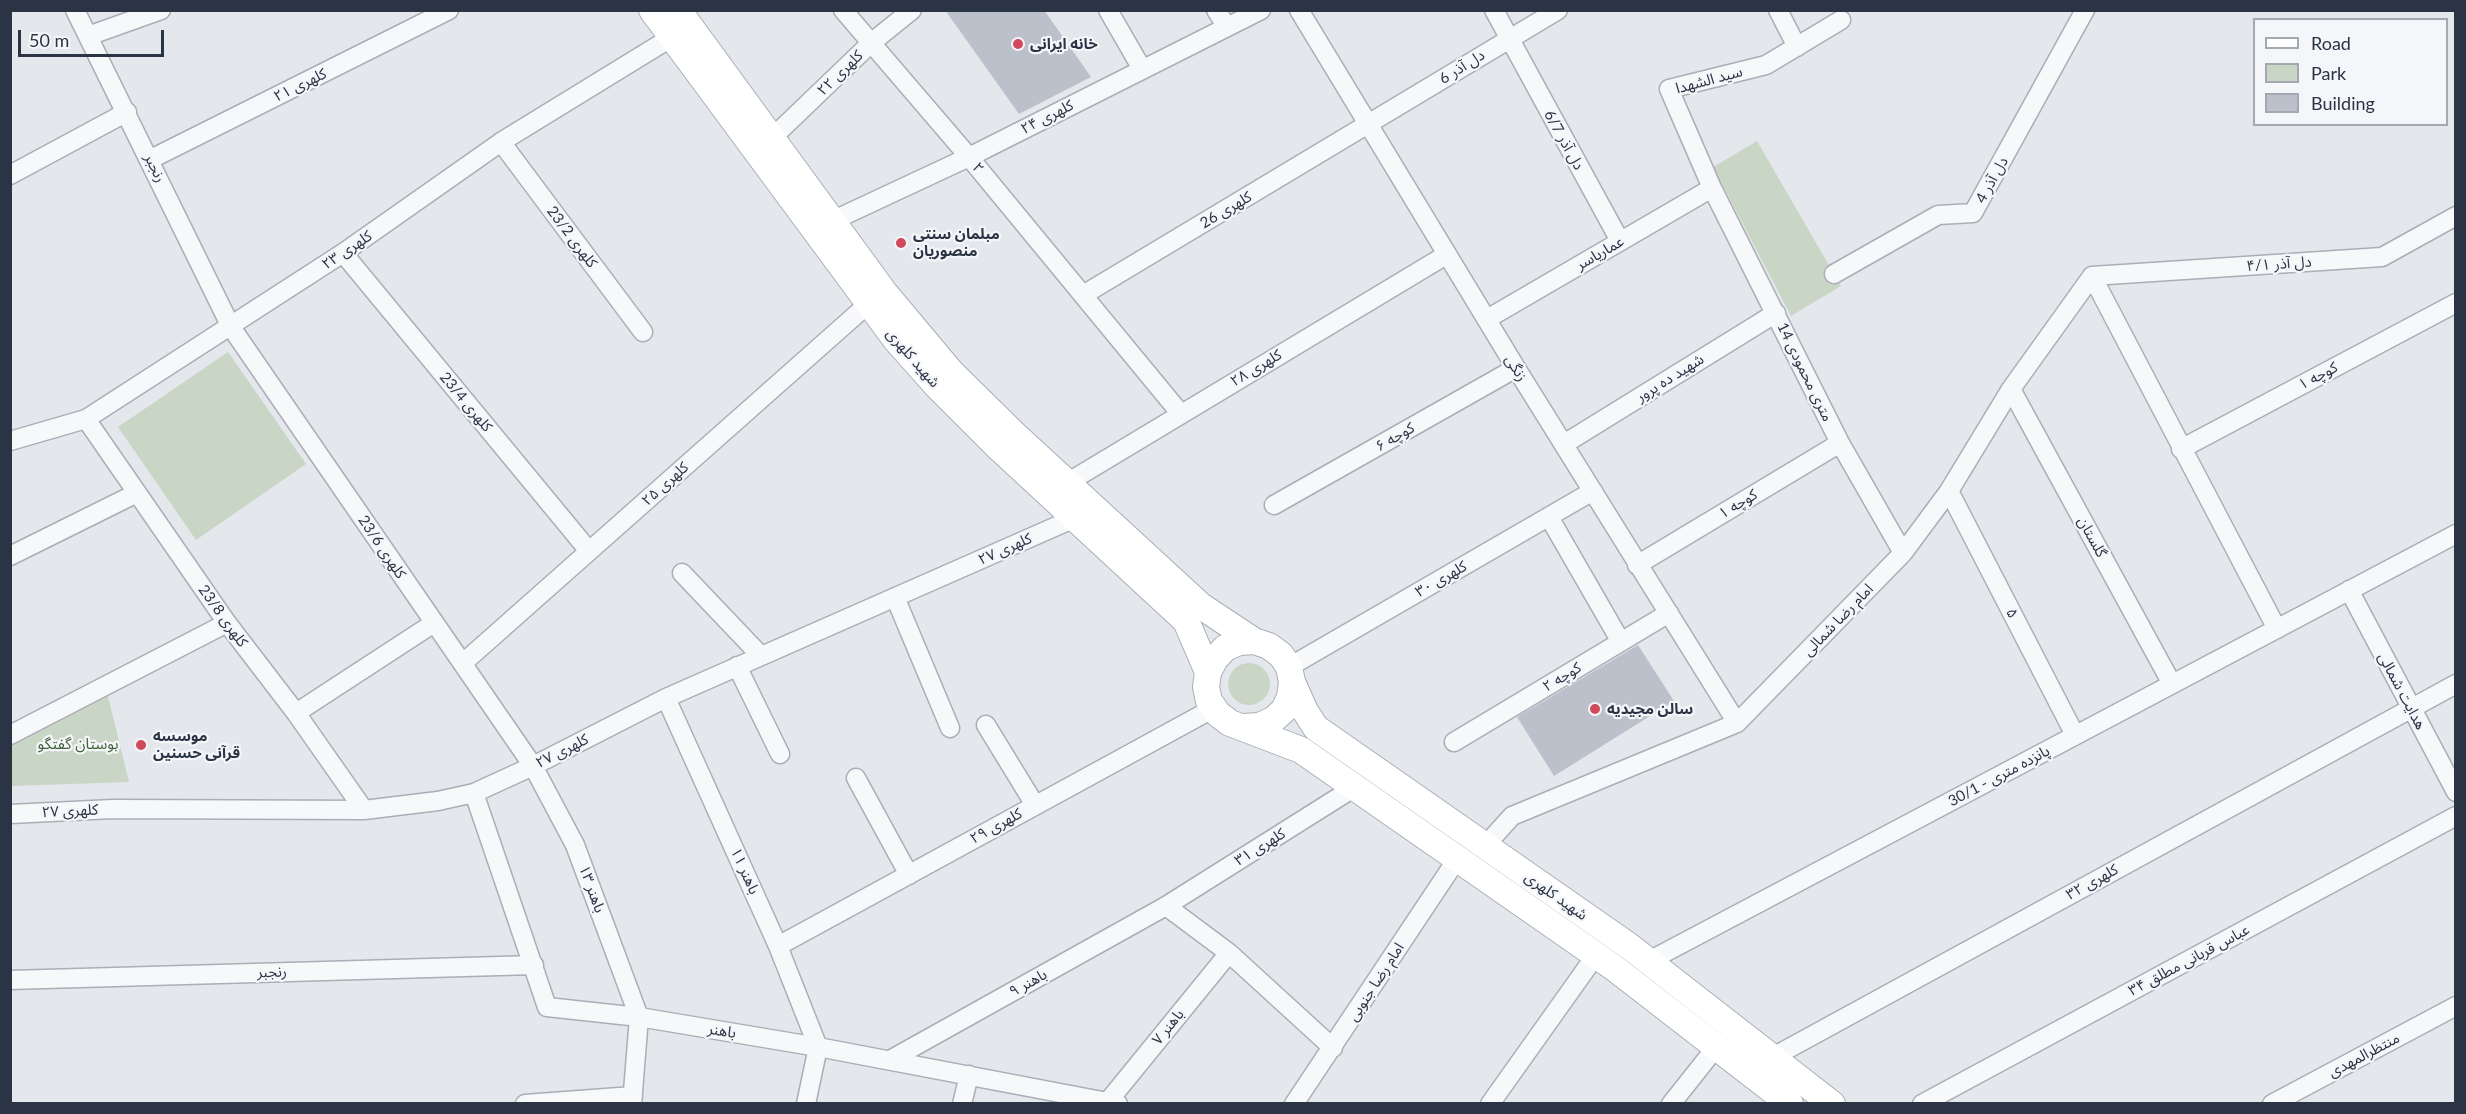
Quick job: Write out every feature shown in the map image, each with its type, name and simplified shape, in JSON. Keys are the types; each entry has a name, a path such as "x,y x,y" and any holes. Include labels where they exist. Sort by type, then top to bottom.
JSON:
{"main road":[{"name":"شهید کلهری","path":"652,10 867,305 937,386 1186,621 1208,672"},
{"name":"شهید کلهری","path":"678,10 884,292 951,372 1201,606 1254,641"},
{"path":"1254,641 1269,646 1281,655 1291,674 1290,697 1284,710 1273,720 1259,726 1244,727 1230,723 1214,708 1206,687 1208,672 1215,658 1226,648 1239,642 1254,641"},
{"name":"شهید کلهری","path":"1291,674 1305,711 1316,728 1649,961 1832,1104"},
{"name":"شهید کلهری","path":"1244,727 1301,750 1596,955 1790,1104"}],"street":[{"name":"رنجبر","path":"75,10 128,111 231,327"},
{"path":"88,36 160,10"},
{"name":"کلهری ۲۱","path":"151,159 449,10"},
{"name":"۲","path":"843,10 1083,295"},
{"name":"کلهری ۲۲","path":"771,139 871,43 912,10"},
{"path":"1108,10 1142,69"},
{"path":"1216,10 1227,27"},
{"name":"کلهری ۲۴","path":"832,221 969,157 1261,10"},
{"name":"دل آذر 6/7","path":"1494,10 1620,241"},
{"name":"دل آذر 6","path":"1368,125 1558,10"},
{"path":"1778,10 1797,47"},
{"name":"دل آذر 4","path":"1834,274 1938,215 1973,213 2085,10"},
{"name":"زنگی","path":"1304,12 1446,255 1737,723"},
{"name":"سید الشهدا","path":"1712,188 1669,89 1766,65 1841,20"},
{"name":"کلهری ۲۳","path":"10,441 86,419 343,254 501,142 672,37"},
{"path":"10,175 128,111"},
{"name":"کلهری 26","path":"1083,295 1368,125"},
{"name":"کلهری 23/2","path":"501,142 643,332"},
{"name":"عماریاسر","path":"1487,319 1712,188"},
{"name":"14 متری محمودی","path":"1712,188 1840,442 1903,553"},
{"name":"دل آذر ۴/۱","path":"2092,276 2382,257 2456,216"},
{"name":"کلهری 23/4","path":"343,254 589,551"},
{"name":"کلهری ۲۸","path":"1067,483 1446,255"},
{"path":"2092,276 2277,629"},
{"name":"امام رضا شمالی","path":"1485,846 1512,816 1737,723 1903,553 1949,491 2011,390 2092,276"},
{"path":"1083,295 1180,413"},
{"name":"کوچه ۱","path":"2181,449 2456,303"},
{"name":"کلهری ۲۵","path":"463,663 867,305"},
{"name":"شهید ده پرور","path":"1564,444 1776,313"},
{"name":"کلهری 23/6","path":"231,327 533,766"},
{"name":"۶ کوچه","path":"1274,506 1516,368"},
{"name":"گلستان","path":"2011,390 2172,684"},
{"name":"کلهری 23/8","path":"86,419 227,623 296,713 364,810"},
{"name":"۱ کوچه","path":"1637,565 1840,442"},
{"name":"کلهری ۳۰","path":"1291,674 1593,491"},
{"name":"۵","path":"1949,491 2075,735"},
{"path":"10,556 137,493"},
{"path":"1549,517 1621,642"},
{"name":"کلهری ۲۷","path":"10,814 113,809 364,810 438,801 474,793 533,766 666,698 1075,518"},
{"name":"30/1 - پانزده متری","path":"1649,961 2456,534"},
{"path":"682,573 761,656"},
{"name":"هدایت شمالی","path":"2349,590 2456,792"},
{"path":"895,597 950,728"},
{"name":"۲ کوچه","path":"1454,742 1669,613"},
{"path":"10,735 227,623"},
{"path":"296,713 434,623"},
{"path":"737,666 780,754"},
{"name":"کلهری ۳۲","path":"1773,1057 2456,684"},
{"name":"باهنر ۱۱","path":"666,698 778,946 818,1047"},
{"name":"کلهری ۲۹","path":"778,946 1214,708"},
{"path":"986,725 1035,805"},
{"name":"باهنر ۱۳","path":"533,766 575,845 639,1017"},
{"path":"856,778 909,875"},
{"name":"کلهری ۳۱","path":"1166,906 1354,787"},
{"name":"باهنر","path":"474,793 547,1007 639,1017 818,1047 1110,1103"},
{"name":"عباس قربانی مطلق ۳۴","path":"1922,1104 2456,816"},
{"name":"امام رضا جنوبی","path":"1294,1104 1457,859"},
{"path":"1166,906 1229,953 1332,1048"},
{"name":"باهنر ۹","path":"890,1060 1166,906"},
{"name":"باهنر ۷","path":"1110,1103 1229,953"},
{"path":"1490,1104 1596,955"},
{"name":"رنجبر","path":"10,980 534,965"},
{"name":"منتظرالمهدی","path":"2272,1104 2456,1006"},
{"path":"525,1104 632,1100 639,1017"},
{"path":"1671,1104 1717,1046"},
{"path":"806,1104 818,1047"},
{"path":"962,1104 969,1075"}],"green space":[{"path":"1757,141 1841,286 1791,316 1713,167"},
{"path":"228,352 306,464 196,540 118,427"},
{"path":"1249,663 1264,669 1270,684 1264,699 1249,705 1234,699 1228,684 1234,669"},
{"name":"بوستان گفتگو","path":"105,684 129,782 11,786 10,735"}],"building":[{"name":"خانه ایرانی","path":"945,10 1044,10 1091,77 1019,114"},
{"name":"سالن مجیدیه","path":"1638,645 1674,701 1554,776 1517,717"}],"place":[{"name":"خانه ایرانی","path":"1018,44"},
{"name":"مبلمان سنتی منصوریان","path":"901,243"},
{"name":"سالن مجیدیه","path":"1595,709"},
{"name":"موسسه قرآنی حسنین","path":"141,745"}]}
